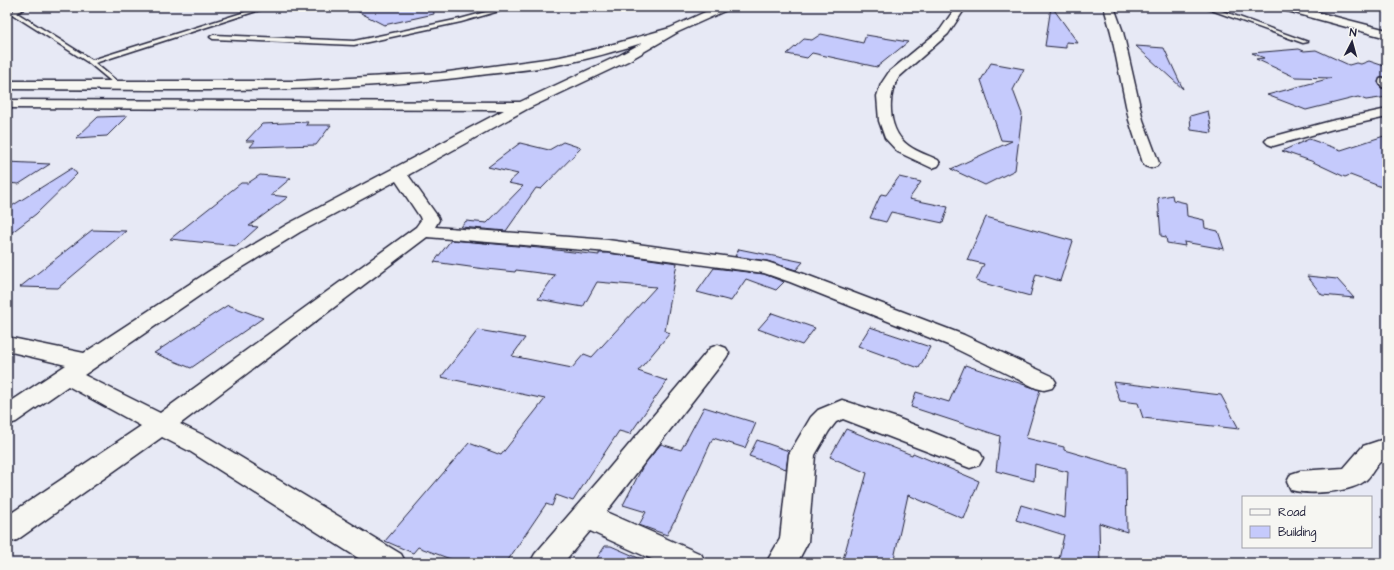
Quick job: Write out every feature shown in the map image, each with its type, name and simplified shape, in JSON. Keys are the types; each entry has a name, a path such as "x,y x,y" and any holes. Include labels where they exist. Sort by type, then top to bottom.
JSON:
{"highway":[{"path":"1284,7 1387,34"}],"street":[{"path":"7,416 218,274 287,232 522,106 624,58 674,30 725,7"},
{"path":"932,163 903,148 890,136 886,122 884,96 888,84 894,75 944,32 961,7"},
{"path":"1109,7 1136,120 1151,163"},
{"path":"7,85 296,85 441,77 560,61 599,52 674,30"},
{"path":"599,52 619,51 624,53 624,58"},
{"path":"7,104 522,106"},
{"path":"1273,141 1331,125 1387,113"},
{"path":"7,531 161,425 424,231 430,220 429,217 399,173"},
{"path":"424,231 608,246 767,268 797,278 956,340 1044,382"},
{"path":"7,344 77,369 161,425 200,445 391,563"},
{"path":"544,563 587,516 662,420 718,354"},
{"path":"781,563 794,542 802,454 820,424 827,416 842,409 888,425 970,458"},
{"path":"1300,482 1347,478 1360,469 1368,456 1377,449 1387,448"},
{"path":"587,516 692,563"}],"lane":[{"path":"24,7 16,10 14,13 91,62 118,85"},
{"path":"91,62 266,7"},
{"path":"213,37 354,43 453,22 510,7"},
{"path":"1206,7 1304,42"}],"building":[{"path":"349,7 433,7 434,14 384,25"},
{"path":"1051,7 1078,43 1066,42 1066,48 1045,46"},
{"path":"821,34 863,43 866,35 908,42 877,67 812,53 807,58 787,54 804,39 812,40"},
{"path":"1136,46 1164,48 1183,89"},
{"path":"1299,49 1304,51 1316,50 1349,65 1356,63 1361,64 1369,61 1387,67 1387,77 1380,78 1378,82 1381,88 1387,89 1387,97 1366,100 1358,97 1306,110 1267,95 1331,78 1295,77 1256,59 1264,58 1252,53"},
{"path":"991,63 1024,69 1013,90 1022,114 1015,170 985,185 951,169 1012,141 1001,140 981,80"},
{"path":"1208,111 1212,133 1191,130 1190,116"},
{"path":"127,116 107,136 76,138 98,117"},
{"path":"308,122 306,125 331,125 316,145 250,147 255,141 246,141 262,124"},
{"path":"1387,135 1387,189 1350,175 1345,177 1311,161 1282,151 1309,139 1341,150"},
{"path":"563,142 581,148 541,189 536,188 506,231 461,227 466,221 487,223 523,186 508,183 518,174 488,167 520,143 549,150"},
{"path":"7,162 50,164 19,184 7,183"},
{"path":"72,168 77,174 36,214 7,236 7,209"},
{"path":"260,175 291,178 271,195 288,197 249,226 258,227 237,246 170,239 241,183 248,183"},
{"path":"899,177 921,182 909,199 948,207 943,223 891,212 886,222 870,218 881,194 886,195"},
{"path":"1172,195 1173,200 1186,203 1187,216 1204,220 1205,228 1218,231 1224,249 1184,242 1185,246 1167,243 1166,237 1161,236 1158,198"},
{"path":"986,217 1073,241 1060,281 1036,274 1030,296 976,281 984,264 967,260"},
{"path":"92,230 126,231 58,288 20,287"},
{"path":"451,240 599,255 599,253 608,253 677,263 665,331 670,333 638,371 667,381 630,434 619,431 573,501 556,495 552,506 546,504 506,563 461,563 418,547 413,553 385,541 469,443 501,455 545,399 441,377 478,330 525,338 512,356 572,368 584,354 592,357 656,287 597,282 583,307 538,299 555,275 516,270 515,272 477,268 434,262"},
{"path":"739,249 803,262 796,270 767,261 735,256"},
{"path":"714,268 764,274 784,282 776,290 746,279 731,301 697,292"},
{"path":"1307,276 1337,279 1354,298 1322,295"},
{"path":"228,305 263,318 191,368 154,353"},
{"path":"772,313 815,328 802,345 758,329"},
{"path":"870,327 930,347 919,368 858,346"},
{"path":"965,365 1040,390 1026,438 1064,447 1064,450 1126,468 1127,532 1099,523 1100,563 1058,563 1064,535 1016,520 1021,505 1065,518 1068,472 1035,464 1034,481 996,471 1000,436 911,407 916,392 949,402"},
{"path":"1113,382 1221,395 1239,429 1143,418 1138,403 1120,401"},
{"path":"704,407 756,423 745,448 713,438 675,521 667,535 639,525 646,512 623,505 643,466 661,444 681,450"},
{"path":"846,429 912,455 913,453 979,481 964,519 908,495 893,563 842,563 867,473 830,457"},
{"path":"757,440 789,451 786,469 749,456"},
{"path":"605,546 611,546 650,563 594,563"}]}
